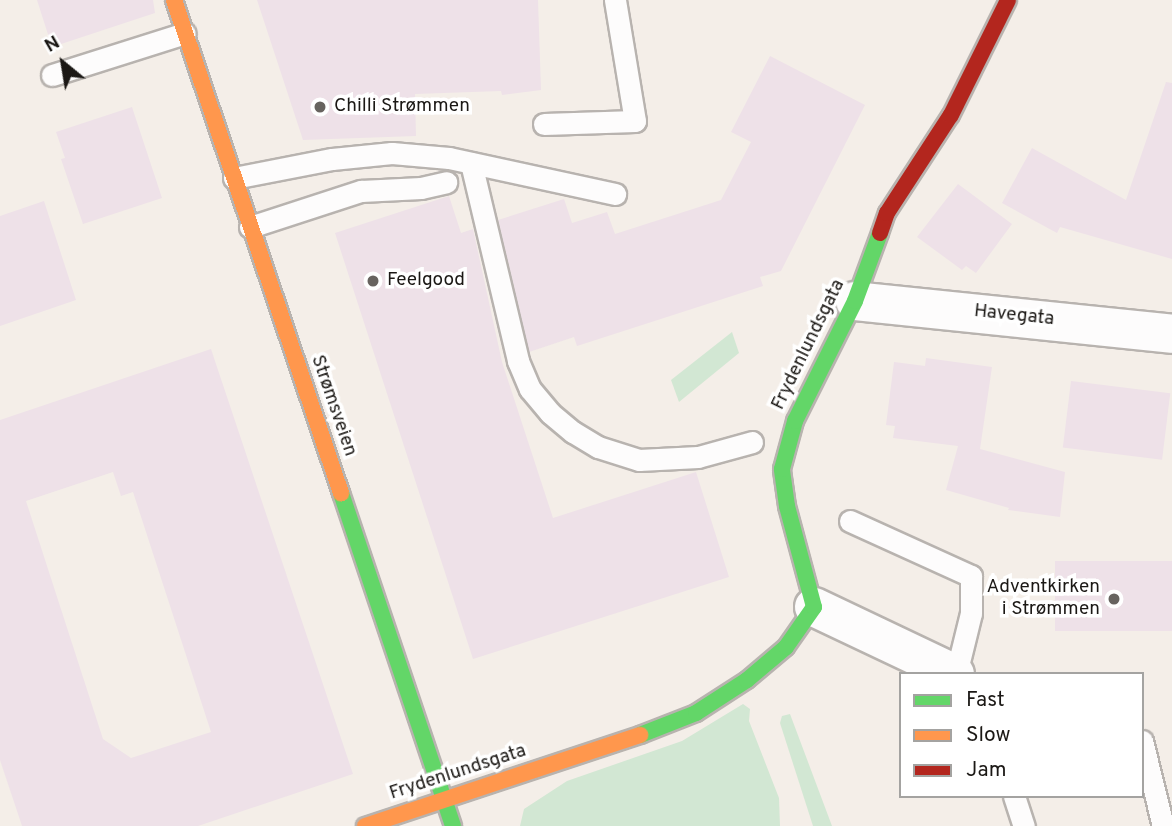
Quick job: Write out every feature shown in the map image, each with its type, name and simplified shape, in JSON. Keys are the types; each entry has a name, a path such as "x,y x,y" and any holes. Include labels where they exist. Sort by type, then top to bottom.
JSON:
{"street":[{"name":"Strømsveien","path":"174,0 453,826"},
{"name":"Frydenlundsgata","path":"365,826 629,739 696,713 747,680 786,647 814,607 787,506 782,469 794,421 855,302 887,213 951,115 1008,0"},
{"name":"Havegata","path":"855,302 1172,334"},
{"path":"814,607 952,672"}],"lane":[{"path":"544,124 635,121 615,0"},
{"path":"52,75 185,33"},
{"path":"234,178 332,159 392,153 471,163 615,194"},
{"path":"471,163 518,361 530,389 550,413 573,432 598,447 639,460 698,457 752,442"},
{"path":"250,227 361,191 421,188 446,182"},
{"path":"850,522 971,576 971,613 956,672"},
{"path":"1144,749 1163,826"},
{"path":"1015,798 1024,826"}],"green space":[{"path":"732,332 739,353 679,402 671,380"},
{"path":"743,704 750,709 749,721 779,798 780,826 520,826 524,809 567,781 682,741"},
{"path":"790,714 832,826 813,826 780,723 782,716"}],"building":[{"path":"37,0 153,0 155,13 52,47"},
{"path":"257,0 538,0 541,90 502,95 501,91 415,94 416,136 303,140"},
{"path":"770,56 865,105 781,271 760,277 763,286 577,346 574,337 529,352 498,220 564,199 572,223 607,212 615,234 721,200 751,142 731,132"},
{"path":"1166,82 1172,83 1172,259 1060,227 1057,233 1002,203 1032,148 1126,200"},
{"path":"132,107 162,198 83,224 61,159 65,158 56,132"},
{"path":"958,184 1012,224 976,273 966,266 962,270 917,237"},
{"path":"449,196 461,233 473,229 502,362 553,518 696,472 729,577 473,659 335,233"},
{"path":"44,201 76,300 0,326 0,216"},
{"path":"211,349 353,774 198,826 22,826 0,760 0,420","holes":["113,472 121,496 133,492 211,732 131,758 103,739 26,501"]},
{"path":"926,358 992,367 980,449 1065,472 1060,517 1008,510 1009,508 946,490 958,446 893,438 895,426 886,425 894,362 925,366"},
{"path":"1071,381 1170,393 1162,460 1063,448"},
{"name":"Adventkirken i Strømmen","path":"1055,561 1172,561 1172,631 1055,631"}],"traffic: fast":[{"path":"640,735 696,713 747,680 786,647 814,607 787,506 782,469 795,421 855,301 880,233"},
{"path":"341,493 453,826"}],"traffic: slow":[{"path":"174,0 341,493"},
{"path":"365,826 640,735"}],"traffic: jam":[{"path":"880,233 887,213 951,115 1008,0"}],"place":[{"name":"Chilli Strømmen","path":"320,107"},
{"name":"Feelgood","path":"373,281"},
{"name":"Adventkirken i Strømmen","path":"1114,599"}]}
